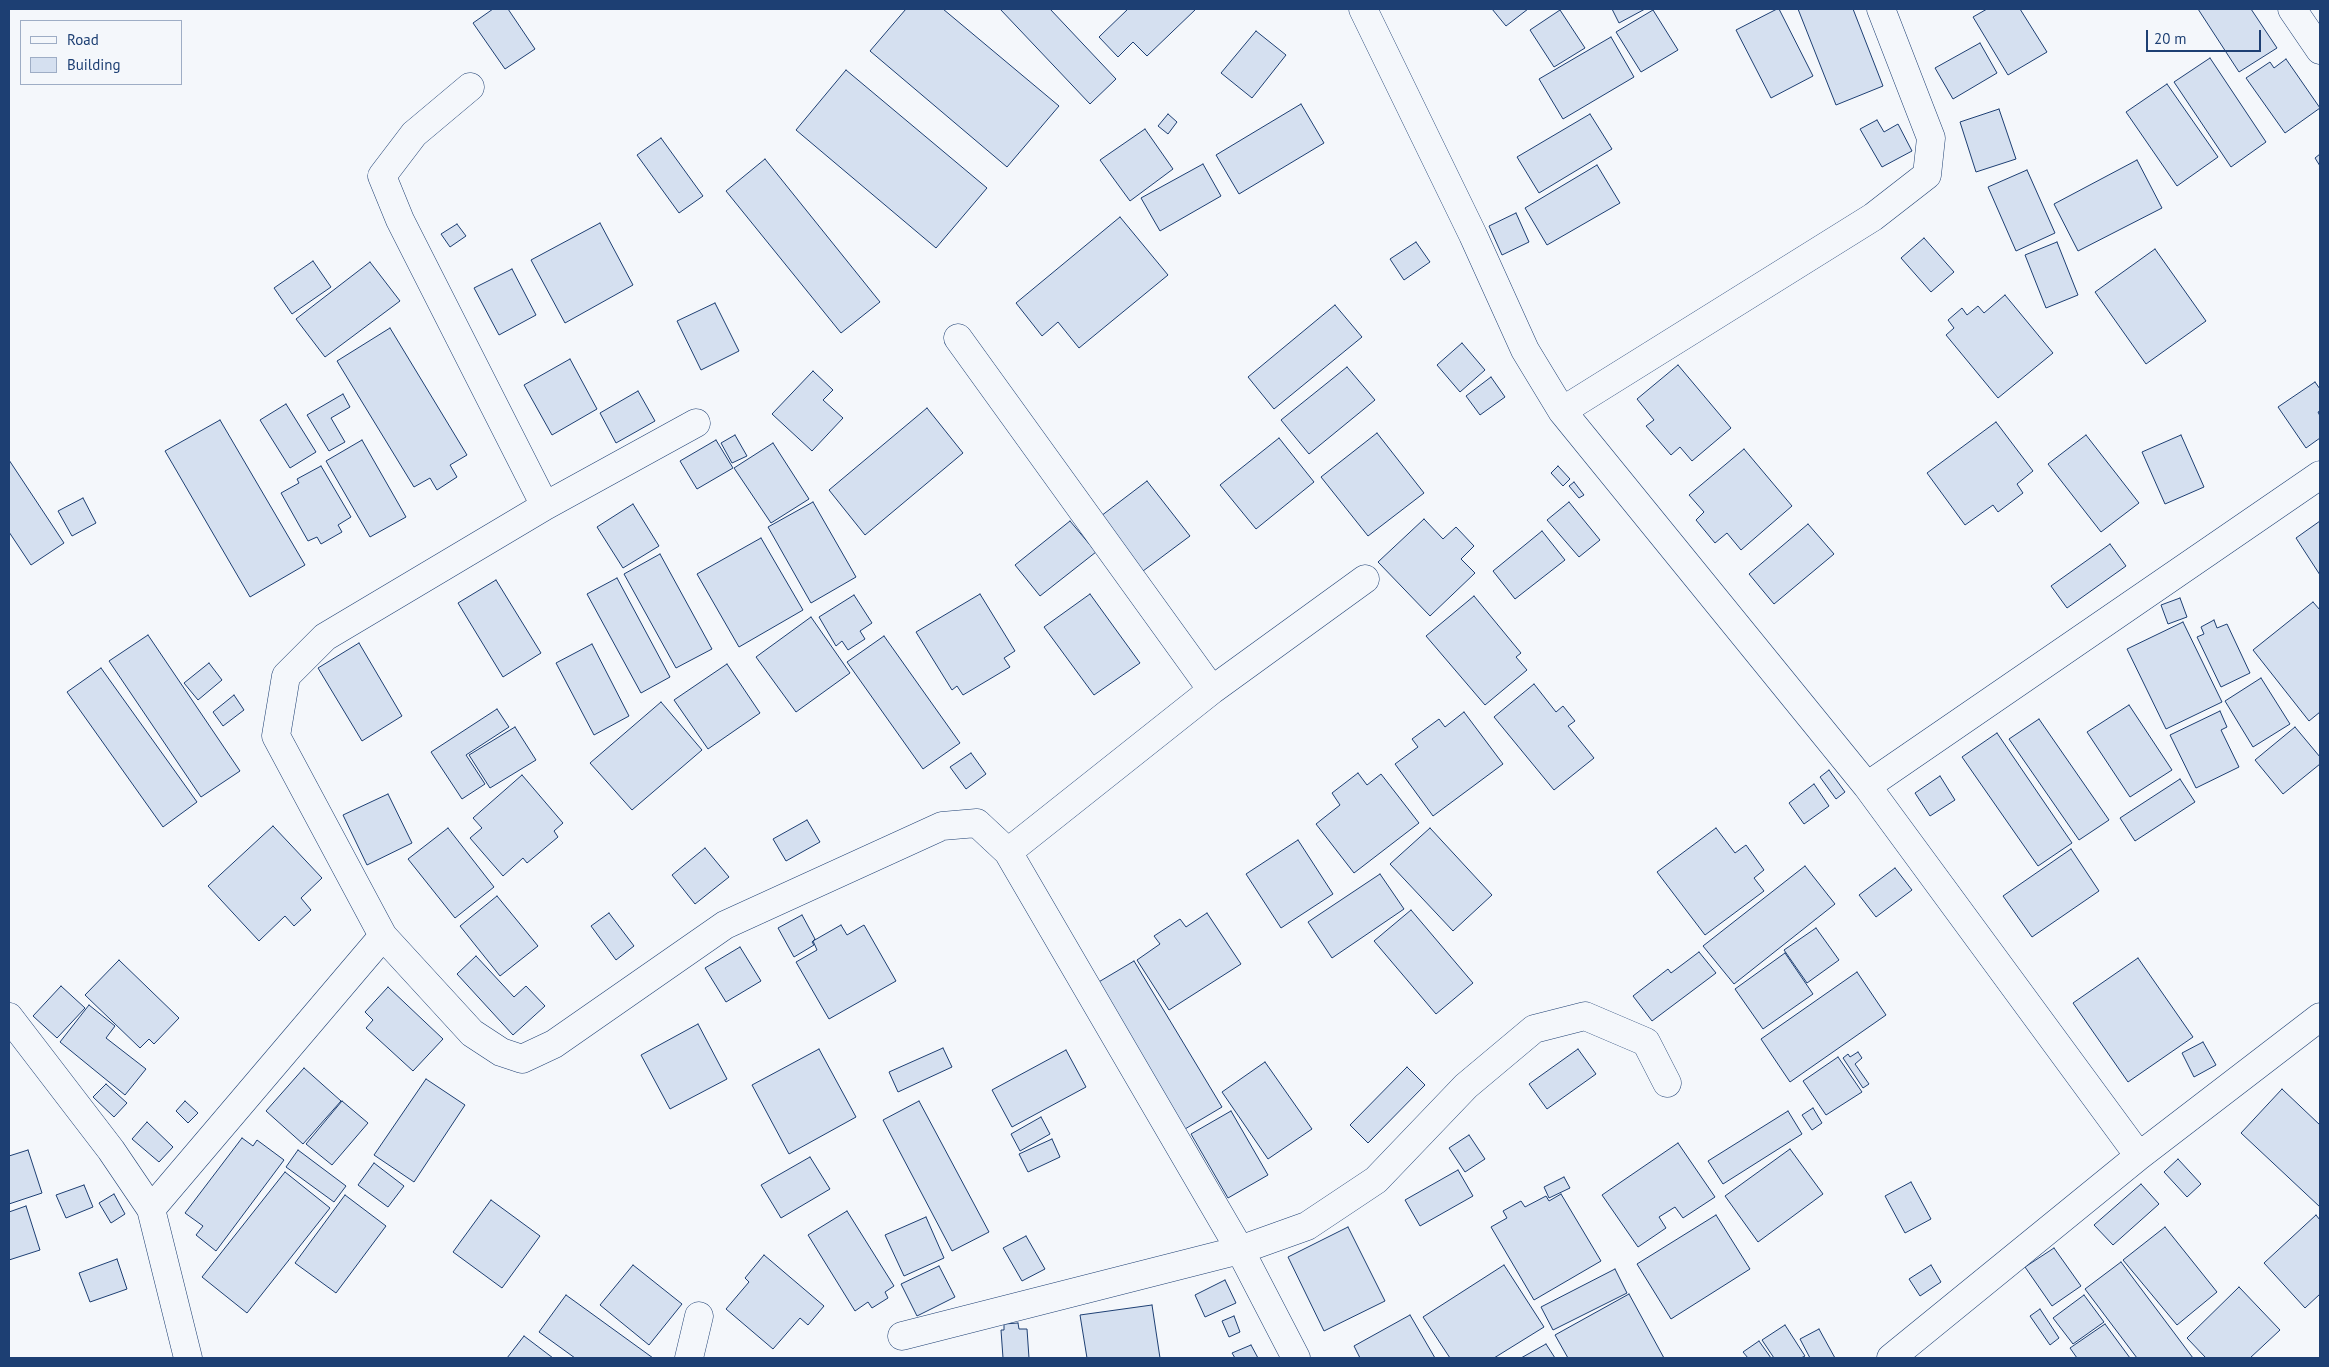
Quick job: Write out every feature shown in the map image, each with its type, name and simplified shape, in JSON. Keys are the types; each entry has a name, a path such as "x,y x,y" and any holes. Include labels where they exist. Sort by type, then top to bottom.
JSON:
{"street":[{"path":"1363,9 1473,235 1525,350 1562,411 1867,786 2139,1156"},
{"path":"1562,411 1873,217 1927,175 1932,138 1881,9"},
{"path":"2292,9 2320,50"},
{"path":"470,87 414,134 382,176 400,220 544,506"},
{"path":"958,338 1212,690"},
{"path":"696,423 544,506 325,637 286,676 276,736 383,936 472,1033 501,1052 522,1059 554,1044 726,925 942,826 977,823 1008,852 1240,1250 1296,1358"},
{"path":"1867,786 2320,475"},
{"path":"1008,852 1212,690 1365,579"},
{"path":"151,1209 383,936"},
{"path":"902,1336 1240,1250 1308,1226 1376,1180 1466,1086 1534,1028 1585,1016 1646,1042 1667,1083"},
{"path":"9,1017 111,1150 151,1209 188,1358"},
{"path":"1891,1358 2139,1156 2320,1017"},
{"path":"689,1358 699,1316"}],"building":[{"path":"493,9 508,9 535,49 505,69 473,23"},
{"path":"906,9 943,9 1059,106 1007,167 870,51"},
{"path":"1000,9 1050,9 1116,79 1090,104"},
{"path":"1128,9 1196,9 1147,56 1133,42 1118,57 1099,37"},
{"path":"1492,9 1528,9 1506,26"},
{"path":"1612,9 1645,9 1619,23"},
{"path":"1779,9 1813,76 1771,98 1736,30"},
{"path":"1798,9 1853,9 1883,86 1836,105"},
{"path":"1987,9 2020,9 2047,52 2008,75 1973,17"},
{"path":"2198,9 2251,9 2277,48 2239,72"},
{"path":"1560,10 1585,48 1554,67 1530,30"},
{"path":"1653,10 1678,50 1641,72 1616,32"},
{"path":"1256,31 1286,55 1252,98 1221,73"},
{"path":"1611,37 1634,77 1563,119 1539,79"},
{"path":"1980,43 1997,73 1953,99 1935,68"},
{"path":"2210,58 2266,142 2231,167 2174,82"},
{"path":"2286,59 2320,108 2285,133 2246,78 2270,62 2274,68"},
{"path":"846,70 987,188 936,248 796,130"},
{"path":"2167,84 2218,157 2177,186 2126,112"},
{"path":"1301,104 1324,143 1239,194 1216,155"},
{"path":"1999,109 2016,159 1976,172 1960,122"},
{"path":"1168,114 1177,122 1168,134 1158,126"},
{"path":"1590,114 1612,149 1539,193 1517,157"},
{"path":"1877,120 1884,132 1898,124 1912,151 1882,167 1860,129"},
{"path":"1145,129 1173,169 1130,201 1100,160"},
{"path":"661,138 703,196 679,213 637,155"},
{"path":"2320,154 2320,166 2315,158"},
{"path":"765,159 880,302 841,333 726,191"},
{"path":"2137,160 2162,208 2078,251 2054,204"},
{"path":"1203,164 1221,196 1160,231 1141,198"},
{"path":"1597,165 1620,203 1547,245 1525,208"},
{"path":"2027,170 2055,233 2016,251 1988,187"},
{"path":"1516,213 1529,242 1502,255 1489,226"},
{"path":"1120,217 1168,275 1079,348 1058,322 1042,336 1016,303"},
{"path":"600,223 633,285 565,323 531,260"},
{"path":"457,224 466,236 450,247 441,234"},
{"path":"1924,238 1954,272 1931,292 1901,258"},
{"path":"1416,242 1430,262 1404,280 1390,259"},
{"path":"2057,242 2078,295 2046,308 2025,255"},
{"path":"2155,249 2206,321 2146,364 2095,292"},
{"path":"313,261 331,287 292,314 274,288"},
{"path":"370,262 400,301 325,357 296,319"},
{"path":"512,269 536,315 499,335 474,288"},
{"path":"2005,295 2053,353 1998,398 1946,335 1954,328 1948,320 1962,308 1967,315 1978,306 1984,313"},
{"path":"715,303 739,351 701,370 677,321"},
{"path":"1335,305 1362,337 1274,409 1248,377"},
{"path":"390,328 467,455 450,465 457,477 437,490 430,478 414,487 337,361"},
{"path":"1462,343 1485,370 1460,392 1437,365"},
{"path":"570,359 597,409 552,435 524,385"},
{"path":"1678,365 1731,428 1692,461 1680,447 1671,455 1646,426 1654,420 1637,399"},
{"path":"1347,367 1375,400 1309,454 1281,420"},
{"path":"813,371 833,390 823,400 843,418 812,451 772,414"},
{"path":"1491,377 1505,397 1480,415 1466,396"},
{"path":"2315,382 2320,389 2320,411 2318,412 2320,416 2320,438 2306,448 2278,407"},
{"path":"638,391 655,421 616,443 600,413"},
{"path":"343,394 350,407 331,418 345,442 329,451 307,415"},
{"path":"286,404 316,452 290,468 260,420"},
{"path":"927,408 963,453 865,535 829,490"},
{"path":"220,420 305,565 250,597 165,451"},
{"path":"1996,422 2033,471 2017,484 2023,493 1998,512 1993,505 1965,525 1927,473"},
{"path":"1377,433 1424,493 1368,536 1321,477"},
{"path":"735,435 747,456 732,463 721,443"},
{"path":"2086,435 2139,503 2101,532 2048,464"},
{"path":"2181,435 2204,487 2165,504 2142,452"},
{"path":"1279,438 1314,482 1256,529 1220,485"},
{"path":"362,440 406,517 370,537 326,461"},
{"path":"716,440 733,468 697,489 680,461"},
{"path":"773,443 809,499 771,523 734,468"},
{"path":"1744,449 1792,506 1741,550 1727,533 1715,543 1696,520 1704,512 1689,495"},
{"path":"9,460 64,543 31,565 9,532"},
{"path":"321,466 351,517 338,525 342,532 321,544 317,537 308,541 281,493 299,483 297,479"},
{"path":"1558,466 1570,479 1563,486 1551,473"},
{"path":"1147,481 1190,536 1143,571 1101,516"},
{"path":"1574,482 1584,495 1579,498 1569,486"},
{"path":"83,498 96,523 72,536 58,511"},
{"path":"813,502 856,577 811,603 768,527"},
{"path":"1569,502 1600,540 1579,557 1547,520"},
{"path":"633,504 659,546 623,568 597,527"},
{"path":"1424,519 1443,539 1456,527 1474,546 1461,559 1475,573 1430,616 1378,562"},
{"path":"1070,521 1096,552 1040,596 1015,565"},
{"path":"2320,521 2320,575 2296,538"},
{"path":"1808,524 1834,554 1774,604 1749,574"},
{"path":"1542,531 1565,560 1515,599 1493,571"},
{"path":"761,538 803,610 739,647 697,574"},
{"path":"2110,544 2126,566 2067,608 2051,586"},
{"path":"660,554 712,649 676,668 624,574"},
{"path":"617,578 670,677 641,693 587,594"},
{"path":"496,580 541,653 503,677 458,603"},
{"path":"980,594 1015,651 1004,658 1010,667 963,695 957,686 952,690 916,632"},
{"path":"1090,594 1140,663 1094,695 1044,627"},
{"path":"854,595 872,623 860,631 865,639 848,650 842,641 836,646 819,617"},
{"path":"1474,596 1521,653 1516,657 1527,670 1485,705 1426,636"},
{"path":"2180,598 2187,617 2168,624 2161,605"},
{"path":"2313,602 2320,610 2320,712 2309,721 2253,650"},
{"path":"811,617 850,673 796,712 756,657"},
{"path":"2214,620 2217,628 2227,624 2250,673 2221,687 2197,637 2204,634 2201,627"},
{"path":"2183,622 2222,702 2166,729 2127,649"},
{"path":"148,635 240,771 201,797 109,661"},
{"path":"884,636 960,743 923,769 847,662"},
{"path":"359,643 402,716 362,741 318,668"},
{"path":"592,644 629,716 594,735 556,663"},
{"path":"209,663 222,680 198,700 184,683"},
{"path":"727,664 760,713 708,749 674,700"},
{"path":"101,668 197,802 163,827 67,692"},
{"path":"2261,678 2290,724 2253,747 2225,701"},
{"path":"1534,684 1556,712 1563,706 1575,721 1568,726 1594,758 1554,790 1494,717"},
{"path":"234,695 244,710 223,726 213,712"},
{"path":"661,702 702,750 632,810 590,763"},
{"path":"2129,705 2172,770 2130,797 2087,732"},
{"path":"497,709 509,727 466,755 485,784 462,799 431,752"},
{"path":"2220,711 2227,727 2221,730 2239,767 2196,788 2170,735"},
{"path":"1464,712 1503,764 1433,816 1395,764 1418,747 1412,739 1439,719 1445,727"},
{"path":"2039,719 2109,820 2079,840 2009,739"},
{"path":"515,727 536,760 490,788 469,755"},
{"path":"2295,727 2320,757 2320,764 2283,794 2255,760"},
{"path":"1997,733 2072,843 2038,866 1962,757"},
{"path":"971,753 986,774 966,789 950,767"},
{"path":"1829,770 1845,792 1836,799 1820,777"},
{"path":"1358,773 1367,785 1381,774 1419,823 1354,873 1316,824 1340,805 1332,793"},
{"path":"522,775 563,823 554,831 558,837 527,863 523,858 503,876 470,838 482,828 473,818"},
{"path":"1940,776 1955,800 1930,816 1915,793"},
{"path":"2180,779 2195,802 2135,841 2120,818"},
{"path":"1814,784 1829,806 1804,824 1789,803"},
{"path":"388,794 412,843 367,865 343,815"},
{"path":"807,820 820,842 786,861 773,839"},
{"path":"273,826 322,878 301,898 311,910 294,926 285,916 259,941 208,886"},
{"path":"448,828 494,887 455,918 408,859"},
{"path":"1430,828 1492,895 1453,931 1390,864"},
{"path":"1716,828 1735,853 1746,845 1764,870 1754,878 1764,891 1705,935 1657,872"},
{"path":"1298,840 1333,894 1281,928 1246,874"},
{"path":"705,848 729,877 695,904 672,875"},
{"path":"2071,849 2099,891 2032,937 2003,896"},
{"path":"1805,866 1835,904 1734,984 1703,946"},
{"path":"1895,868 1912,890 1876,917 1859,895"},
{"path":"1380,874 1404,909 1332,958 1308,922"},
{"path":"497,896 538,946 500,976 460,926"},
{"path":"1411,910 1473,983 1436,1014 1374,941"},
{"path":"609,913 634,946 616,960 591,926"},
{"path":"1207,913 1241,964 1169,1010 1137,960 1160,944 1154,936 1180,919 1186,927"},
{"path":"802,915 815,939 812,942 814,945 794,957 778,928"},
{"path":"841,925 847,935 864,925 896,981 829,1019 796,962 817,950 813,941"},
{"path":"1816,928 1839,960 1807,983 1784,950"},
{"path":"740,947 761,981 726,1002 705,968"},
{"path":"1699,952 1716,973 1652,1021 1633,996 1668,969 1671,973"},
{"path":"1785,953 1813,994 1763,1029 1735,989"},
{"path":"476,956 514,997 526,986 545,1006 513,1035 457,974"},
{"path":"2138,958 2193,1037 2128,1082 2073,1003"},
{"path":"119,960 179,1018 154,1044 149,1039 140,1048 85,995"},
{"path":"1134,961 1222,1107 1185,1129 1097,983"},
{"path":"1857,972 1886,1015 1790,1082 1761,1039"},
{"path":"61,986 85,1008 57,1038 33,1016"},
{"path":"388,987 443,1039 413,1071 366,1028 373,1020 365,1012"},
{"path":"89,1005 115,1026 106,1038 146,1069 125,1095 60,1042"},
{"path":"698,1024 727,1079 670,1109 641,1055"},
{"path":"2203,1042 2216,1065 2194,1077 2182,1053"},
{"path":"943,1048 952,1067 898,1092 889,1072"},
{"path":"819,1049 856,1117 789,1154 752,1085"},
{"path":"1578,1049 1596,1074 1547,1109 1529,1084"},
{"path":"1066,1050 1086,1087 1012,1127 992,1090"},
{"path":"1858,1052 1862,1058 1855,1064 1869,1084 1863,1088 1843,1058 1848,1054 1850,1057"},
{"path":"1838,1057 1862,1092 1826,1115 1803,1081"},
{"path":"1265,1062 1312,1129 1268,1159 1222,1092"},
{"path":"1407,1067 1425,1085 1368,1143 1350,1125"},
{"path":"304,1068 341,1101 303,1144 266,1111"},
{"path":"426,1079 465,1105 414,1182 374,1155"},
{"path":"106,1084 127,1103 114,1117 93,1097"},
{"path":"2282,1089 2320,1125 2320,1207 2241,1133"},
{"path":"185,1101 198,1113 188,1123 176,1111"},
{"path":"342,1101 368,1123 332,1165 306,1144"},
{"path":"919,1101 989,1232 952,1251 883,1120"},
{"path":"1813,1108 1822,1123 1812,1130 1802,1115"},
{"path":"1231,1111 1268,1175 1228,1198 1191,1134"},
{"path":"1788,1111 1802,1134 1723,1184 1708,1161"},
{"path":"1041,1117 1050,1134 1020,1151 1011,1134"},
{"path":"147,1122 173,1147 159,1162 132,1139"},
{"path":"1469,1135 1485,1159 1465,1172 1449,1148"},
{"path":"242,1138 253,1146 257,1140 284,1160 216,1251 196,1235 203,1226 185,1213"},
{"path":"1052,1139 1060,1157 1028,1172 1019,1154"},
{"path":"1678,1143 1715,1197 1683,1218 1675,1207 1659,1217 1666,1228 1638,1247 1602,1195"},
{"path":"1790,1149 1823,1194 1758,1242 1725,1196"},
{"path":"28,1150 42,1193 9,1204 9,1156"},
{"path":"298,1150 346,1186 334,1202 286,1167"},
{"path":"810,1157 830,1189 781,1218 761,1185"},
{"path":"2178,1159 2201,1184 2187,1197 2164,1172"},
{"path":"374,1163 404,1186 388,1207 358,1185"},
{"path":"1458,1170 1473,1196 1420,1226 1405,1200"},
{"path":"285,1172 330,1208 247,1313 202,1277"},
{"path":"1564,1177 1570,1188 1549,1198 1544,1187"},
{"path":"1911,1182 1931,1219 1905,1233 1885,1196"},
{"path":"2141,1184 2159,1204 2113,1245 2094,1225"},
{"path":"84,1185 93,1207 66,1218 56,1195"},
{"path":"114,1194 125,1214 111,1223 99,1203"},
{"path":"1561,1194 1601,1261 1534,1300 1491,1227 1507,1218 1503,1211 1521,1201 1525,1207 1546,1196 1549,1201"},
{"path":"345,1195 386,1226 336,1293 295,1263"},
{"path":"491,1200 540,1236 502,1288 453,1252"},
{"path":"26,1206 40,1250 9,1260 9,1212"},
{"path":"847,1211 894,1286 885,1292 888,1298 872,1308 868,1302 855,1311 808,1235"},
{"path":"1716,1215 1750,1269 1671,1319 1637,1264"},
{"path":"2316,1215 2320,1220 2320,1294 2305,1308 2264,1263"},
{"path":"926,1217 944,1258 904,1276 885,1235"},
{"path":"1348,1227 1385,1301 1324,1331 1288,1257"},
{"path":"2165,1227 2217,1292 2177,1325 2123,1260"},
{"path":"1026,1236 1045,1269 1022,1281 1003,1248"},
{"path":"2054,1248 2081,1286 2052,1306 2025,1267"},
{"path":"764,1255 824,1306 808,1325 800,1318 773,1349 726,1309 749,1282 745,1278"},
{"path":"117,1259 127,1289 90,1302 79,1273"},
{"path":"2121,1262 2193,1358 2137,1358 2085,1289"},
{"path":"633,1265 682,1304 649,1345 600,1305"},
{"path":"1504,1265 1544,1327 1494,1358 1450,1358 1423,1317"},
{"path":"1931,1265 1941,1282 1920,1296 1909,1279"},
{"path":"939,1266 955,1297 917,1316 901,1284"},
{"path":"1615,1269 1627,1293 1553,1330 1541,1307"},
{"path":"1225,1280 1236,1303 1205,1317 1195,1295"},
{"path":"2239,1287 2280,1330 2250,1358 2206,1358 2187,1338"},
{"path":"1629,1294 1664,1358 1568,1358 1555,1335"},
{"path":"566,1295 653,1358 575,1358 539,1332"},
{"path":"2084,1295 2104,1322 2073,1344 2053,1318"},
{"path":"1152,1305 1160,1358 1087,1358 1080,1315"},
{"path":"2040,1309 2059,1338 2050,1345 2030,1316"},
{"path":"1410,1315 1435,1358 1360,1358 1354,1346"},
{"path":"1234,1316 1240,1332 1229,1337 1222,1321"},
{"path":"1018,1323 1019,1329 1027,1329 1029,1358 1003,1358 1001,1330 1004,1330 1004,1324"},
{"path":"2105,1324 2130,1358 2077,1358 2070,1348"},
{"path":"1785,1325 1805,1356 1801,1358 1774,1358 1762,1340"},
{"path":"1819,1329 1835,1358 1810,1358 1800,1339"},
{"path":"524,1336 553,1358 507,1358"},
{"path":"1759,1341 1771,1358 1748,1358 1743,1352"},
{"path":"1546,1344 1555,1358 1521,1358"},
{"path":"1251,1345 1258,1358 1235,1358 1232,1353"}]}
